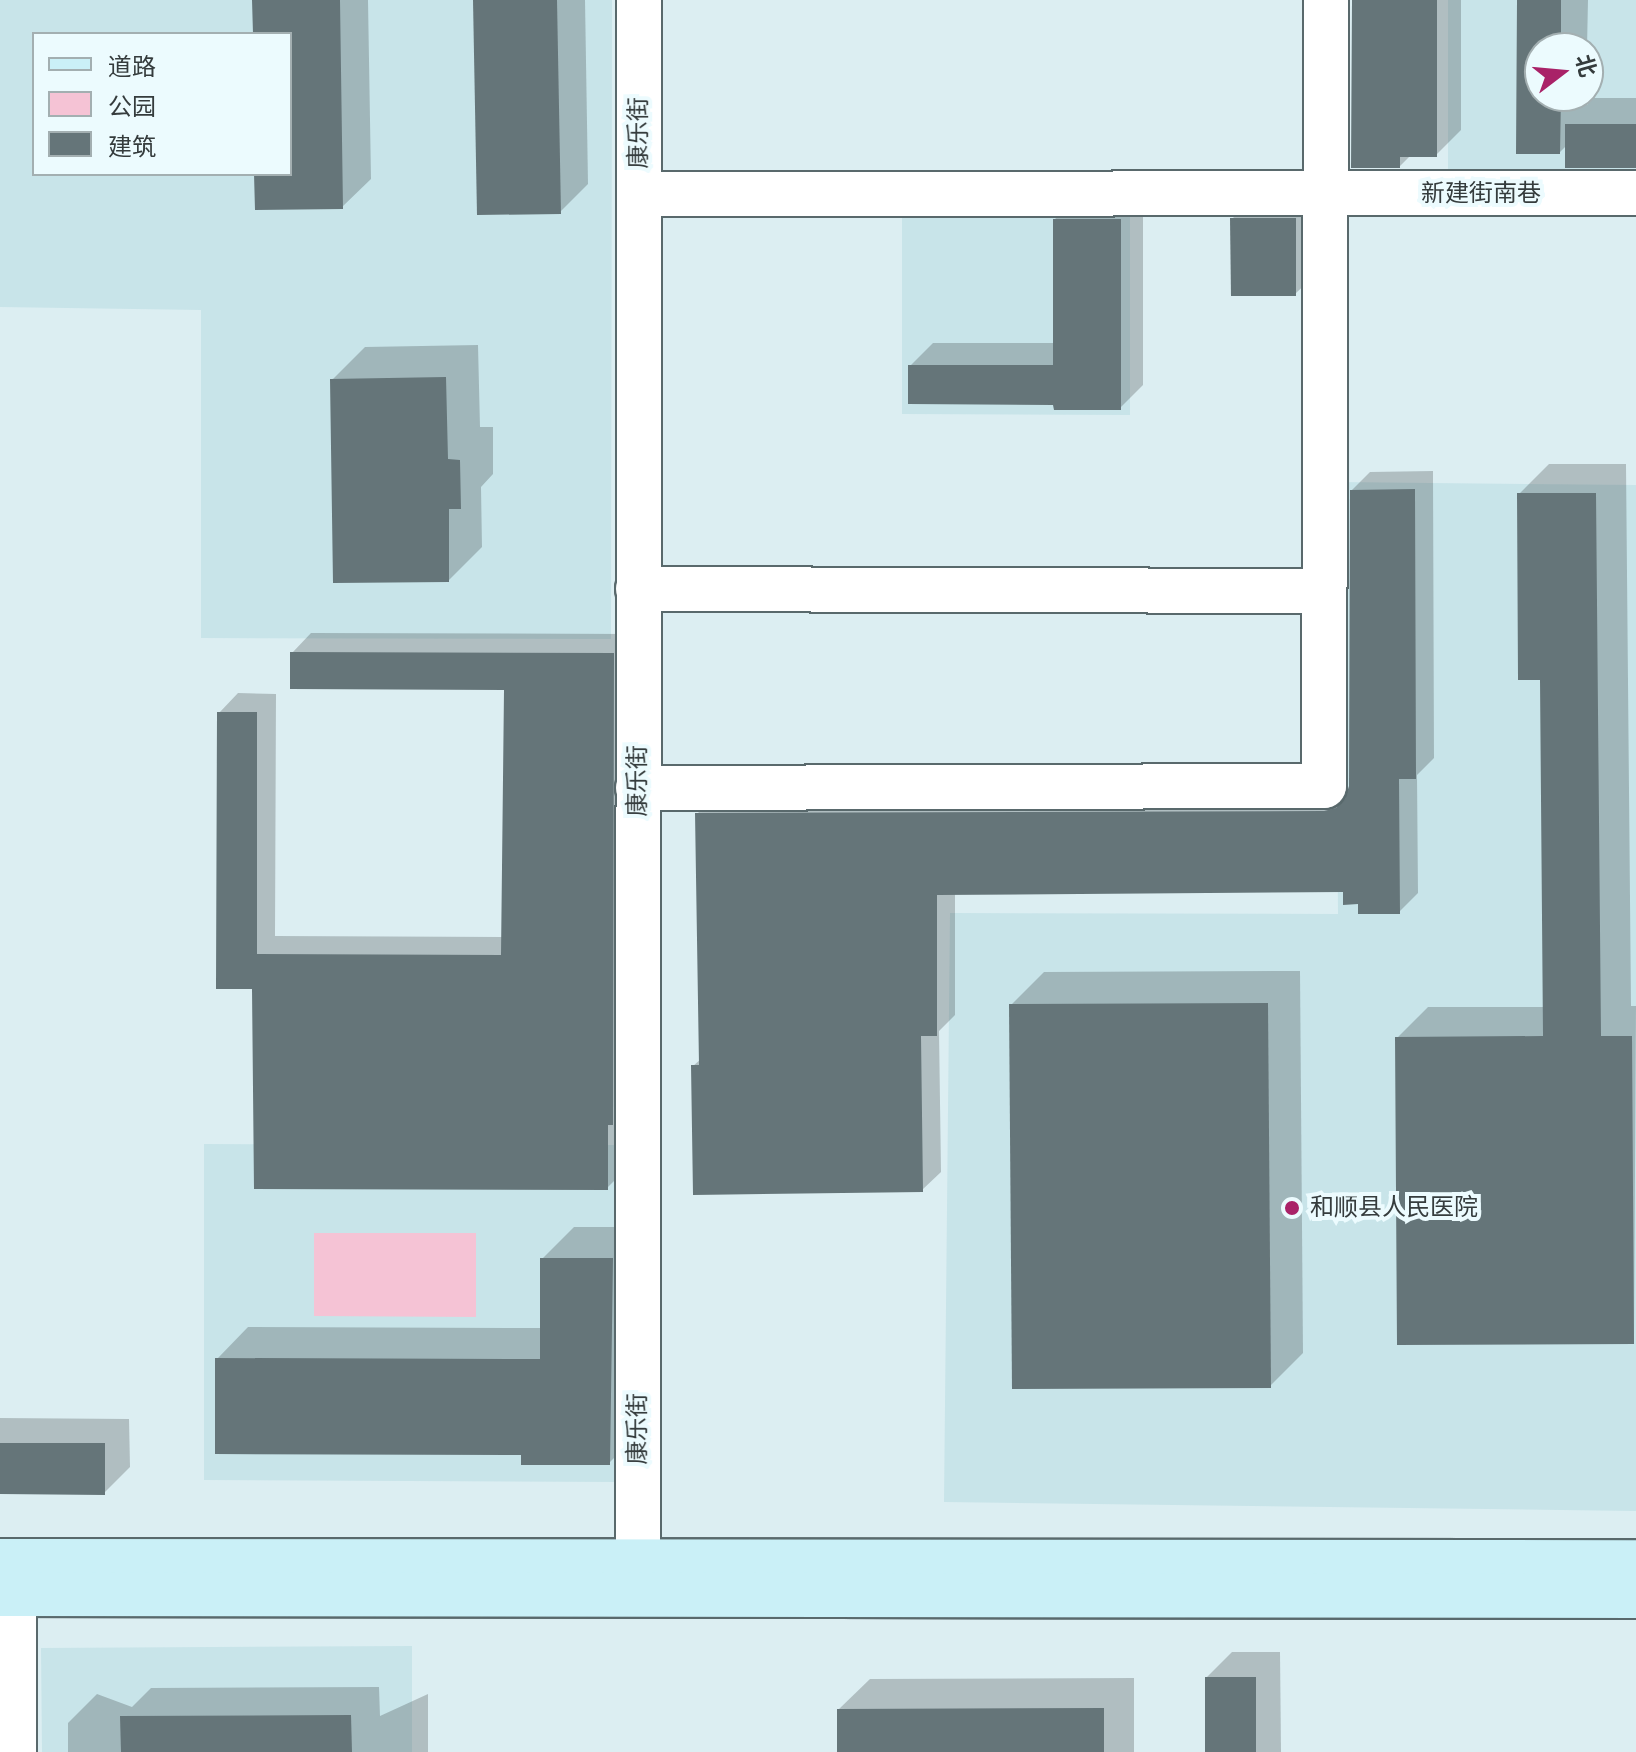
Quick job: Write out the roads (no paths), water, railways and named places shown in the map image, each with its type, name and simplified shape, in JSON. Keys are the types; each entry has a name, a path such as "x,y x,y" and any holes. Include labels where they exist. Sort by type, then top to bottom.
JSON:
{"main road":[{"path":"5,1583 638,1561 1636,1562"},
{"path":"5,1583 1636,1596"}],"street":[{"name":"康乐街","path":"638,1561 639,0"},
{"path":"638,788 1324,786 1326,0"},
{"name":"新建街南巷","path":"639,194 1636,193"},
{"path":"638,589 1324,591"},
{"path":"5,1583 14,1752"}],"place":[{"name":"和顺县人民医院","path":"1292,1208"}]}
